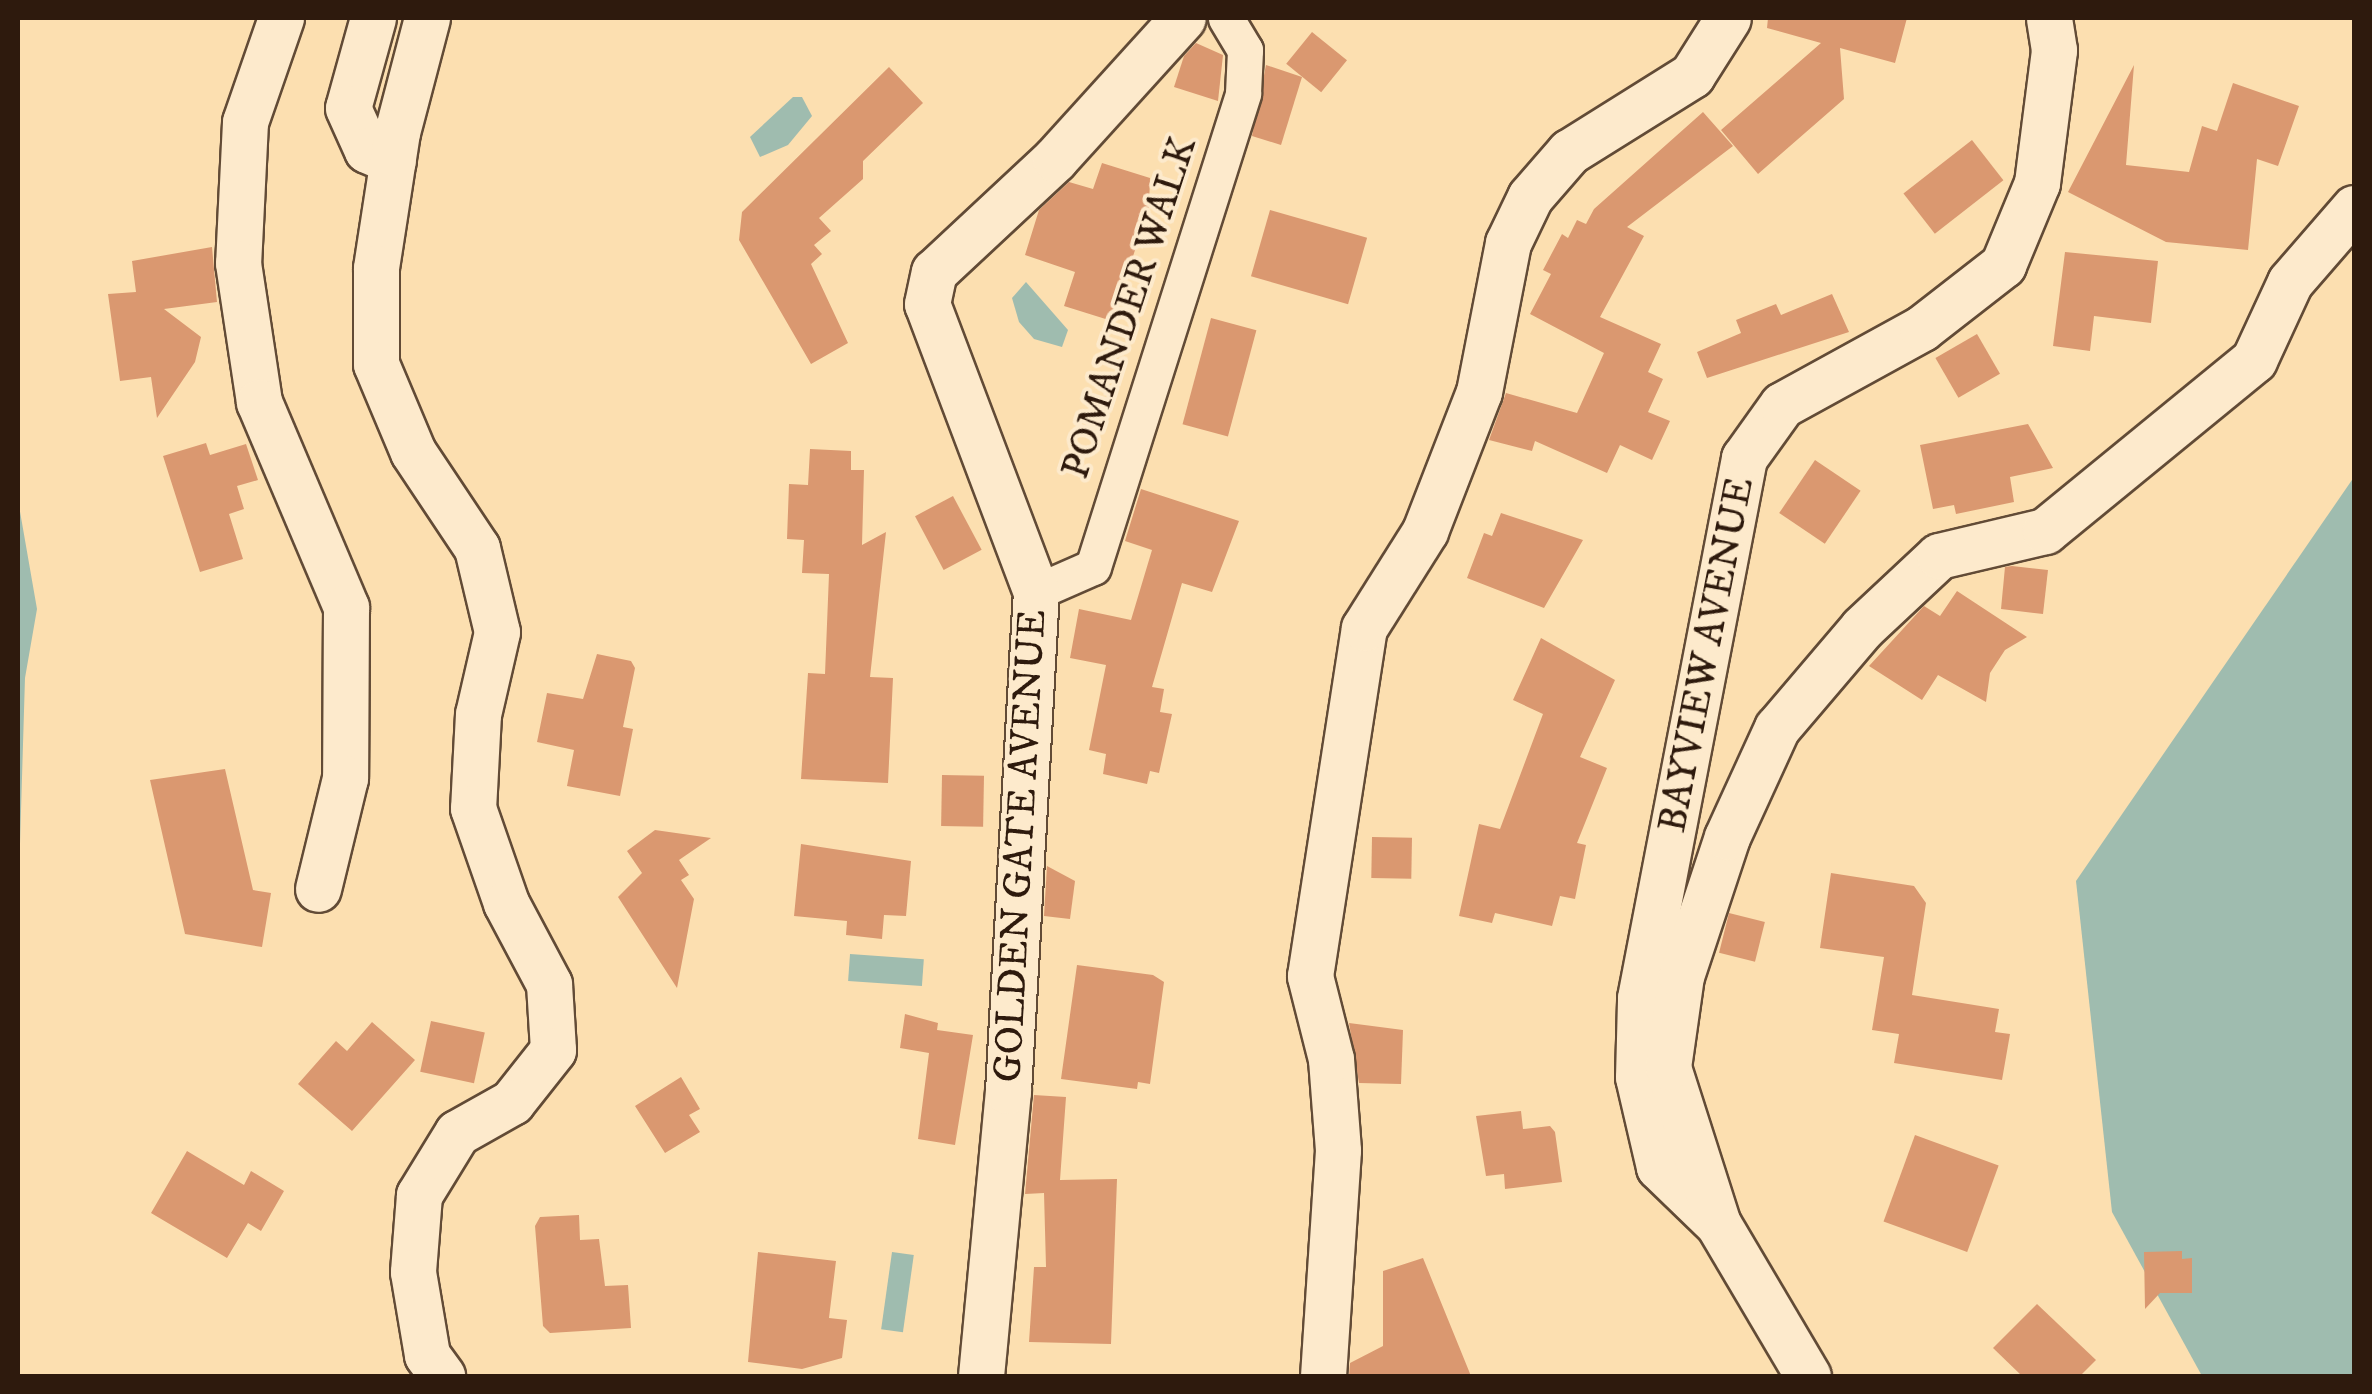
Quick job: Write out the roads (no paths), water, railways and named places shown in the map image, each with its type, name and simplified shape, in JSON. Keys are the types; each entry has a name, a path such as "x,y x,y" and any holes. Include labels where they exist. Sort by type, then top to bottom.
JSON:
{"street":[{"path":"281,18 245,122 238,263 259,402 346,608 344,778 318,889"},
{"path":"373,18 348,108 367,150 393,161"},
{"path":"427,18 393,161 376,268 376,364 414,452 477,548 497,632 478,714 473,808 506,902 549,984 553,1050 512,1102 457,1133 419,1195 413,1272 427,1355 442,1376"},
{"name":"GOLDEN GATE AVENUE","path":"981,1376 1008,1091 1036,592 1000,487 935,341 926,304 934,272 1055,159 1183,18"},
{"name":"POMANDER WALK","path":"1036,592 1093,567 1243,93 1245,50 1226,18"},
{"path":"1323,1376 1338,1150 1331,1059 1310,976 1364,628 1425,531 1472,410 1508,243 1530,196 1569,152 1692,75 1728,18"},
{"name":"BAYVIEW AVENUE","path":"1718,1224 1659,1167 1638,1077 1640,998 1744,458 1782,405 1922,328 2003,265 2037,183 2054,50 2049,18"},
{"path":"1808,1376 1718,1224 1668,1067 1681,976 1727,837 1777,728 1862,628 1939,556 2044,530 2254,360 2290,282 2354,208"}]}
